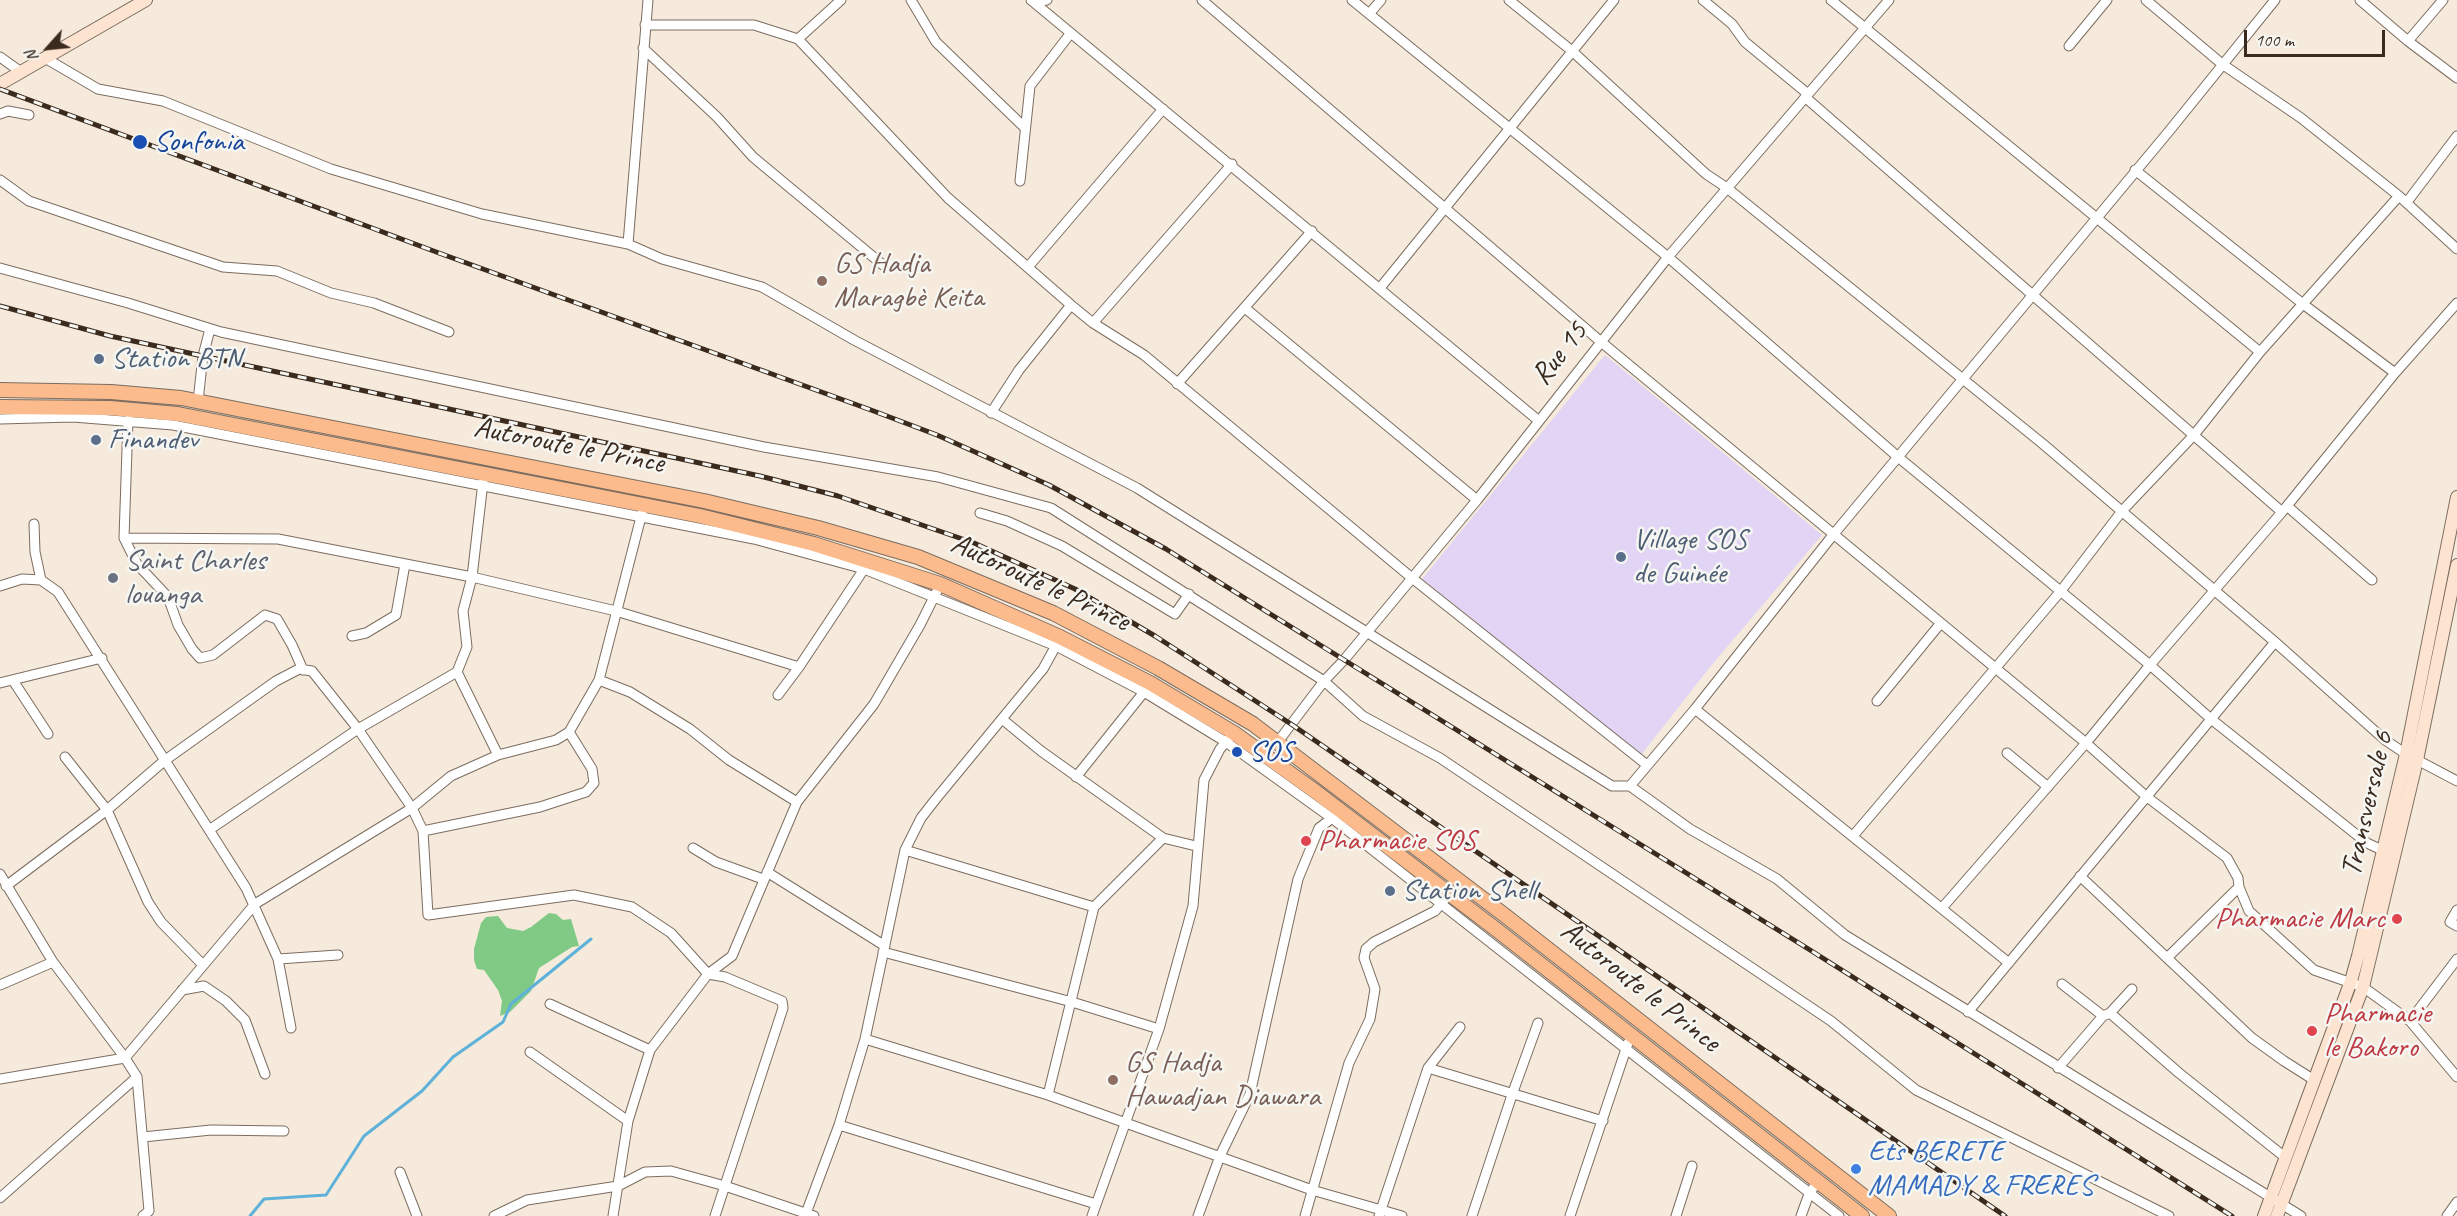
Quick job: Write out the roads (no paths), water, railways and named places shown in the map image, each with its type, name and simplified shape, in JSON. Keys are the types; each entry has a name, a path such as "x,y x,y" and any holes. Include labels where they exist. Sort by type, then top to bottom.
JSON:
{"main road":[{"path":"0,84 146,0"},
{"name":"Autoroute le Prince","path":"0,390 111,392 198,401 704,501 818,528 918,557 1053,613 1158,668 1252,724 1507,917 1889,1216"},
{"name":"Autoroute le Prince","path":"0,407 110,408 178,414 484,480 814,544 937,590 1058,642 1150,683 1230,737 1336,814 1629,1041 1862,1216"},
{"name":"Transversale 6","path":"2276,1207 2286,1158 2351,981 2411,757 2457,497"},
{"name":"Transversale 6","path":"2264,1216 2276,1207 2363,987 2411,757 2457,565"}],"street":[{"path":"628,244 648,0"},
{"path":"798,39 841,0"},
{"path":"911,0 936,42 1024,127"},
{"path":"1033,2 1047,0"},
{"path":"1202,0 1600,341 2086,743 2147,797 2227,858 2238,878 2249,911 2314,970 2363,987 2410,1021 2457,1077"},
{"path":"1352,0 1668,257 1898,457 2150,665 2211,719 2367,843 2384,851"},
{"path":"1369,14 1381,0"},
{"path":"1380,288 1614,0"},
{"path":"1703,0 1732,24 1745,42 2194,435 2372,580"},
{"path":"1831,0 2260,352"},
{"name":"Rue 15","path":"1277,743 1324,681 1477,500 1668,257 1889,0"},
{"path":"2068,46 2107,0"},
{"path":"2146,0 2222,64 2301,118 2403,199 2457,249"},
{"path":"1630,786 1695,709 1833,535 2170,130 2275,0"},
{"path":"2360,0 2408,41 2457,78"},
{"path":"2408,41 2443,0"},
{"path":"1511,1 1572,51 1706,174 1727,188 1963,378 2276,642 2385,740 2411,757 2457,781"},
{"path":"1033,2 1232,164 1539,420"},
{"path":"645,25 754,25 798,39 948,198 1071,305 1093,323 1144,355 1412,578 1647,765"},
{"path":"1020,181 1030,86 1070,34"},
{"path":"643,48 717,117 753,157 883,265"},
{"path":"0,57 21,72"},
{"path":"45,58 98,89 163,101 331,169 482,214 628,244 662,259 762,287 854,340 1137,488 1612,786 1630,786 1690,829 1777,879 1845,935 2276,1207 2301,1216"},
{"path":"1028,267 1163,109"},
{"path":"0,114 8,111 29,115"},
{"path":"1853,836 2060,592 2122,511 2194,435 2260,352 2403,199 2457,136"},
{"path":"1093,323 1232,164"},
{"path":"2135,170 2303,304 2395,373"},
{"path":"0,180 29,201 223,267 277,272 331,293 374,303 449,332"},
{"path":"1177,384 1312,231"},
{"path":"0,268 128,303 210,329 764,447 938,477 1052,508 1324,681 1363,717 1440,758 1831,1021 1916,1090 2169,1216"},
{"path":"1942,908 2086,743 2285,508 2395,373 2457,303"},
{"path":"991,413 1019,370 1071,305"},
{"path":"1245,308 1477,500"},
{"path":"198,401 203,356 210,329"},
{"path":"0,419 73,417 173,425 484,480 472,577 463,611 467,647 457,672 358,729 209,830"},
{"path":"128,420 124,538 137,564 168,597 178,625 192,650 200,658 213,655 265,615 277,619 303,670"},
{"path":"0,1079 125,1058 255,904 412,808 452,776 498,755 556,740 569,732 599,680 642,512 754,539 937,590 920,625 874,704 797,802 732,956 708,974 650,1050 628,1122 613,1216"},
{"path":"980,513 1007,521 1062,546 1175,614 1189,594"},
{"path":"34,524 35,552 41,580"},
{"path":"124,538 278,539 472,577 616,611 799,666"},
{"path":"352,636 366,633 396,615 405,564"},
{"path":"778,695 864,569"},
{"path":"0,586 22,579 41,580 58,592 102,658 255,904 278,959 291,1028"},
{"path":"1877,701 1940,624"},
{"path":"494,1216 527,1200 618,1186 645,1172 671,1171 725,1186 808,1215 865,1039 905,850 921,818 1043,669 1058,642 1144,692 1230,737 1220,750 1204,780 1196,846 1193,906 1159,1029 1092,1216"},
{"path":"1968,1012 2276,642"},
{"path":"0,683 14,682 102,658"},
{"path":"6,886 107,810 164,761 276,681 299,669 312,671 358,729 412,808 423,831 428,915 574,896 632,907 671,933 708,974 725,977 782,1001 784,1004 715,1216"},
{"path":"457,672 498,755"},
{"path":"599,680 630,692 690,729 729,760 797,802"},
{"path":"14,682 48,734"},
{"path":"1076,777 1144,692"},
{"path":"1695,709 2009,963"},
{"path":"1002,719 1076,777 1164,838 1196,846"},
{"path":"423,831 540,807 586,792 594,783 592,769 569,732"},
{"path":"2007,753 2048,787"},
{"path":"65,757 107,810 148,902 161,922 203,965"},
{"path":"1198,1216 1220,1156 1250,1094 1298,879 1319,828 1336,814"},
{"path":"1048,1095 1094,907 1164,838"},
{"path":"693,848 716,862 765,876 884,949 1159,1029"},
{"path":"905,850 1094,907"},
{"path":"0,874 53,962 137,1077 149,1211 143,1216"},
{"path":"2080,876 2253,1038 2314,1080"},
{"path":"2167,958 2239,886"},
{"path":"1305,1216 1349,1063 1370,1018 1375,989 1364,958 1366,949 1384,937 1436,911 1445,899"},
{"path":"2457,910 2450,922 2457,926"},
{"path":"278,959 338,955"},
{"path":"2410,1021 2457,959"},
{"path":"0,986 53,962"},
{"path":"2062,984 2106,1014 2286,1158"},
{"path":"182,990 204,986 226,1001 245,1020 265,1074"},
{"path":"2058,1068 2106,1014 2132,989"},
{"path":"550,1004 650,1050"},
{"path":"1472,1216 1538,1023"},
{"path":"1380,1213 1428,1068 1460,1028"},
{"path":"865,1039 1048,1095 1312,1190 1380,1213 1402,1216"},
{"path":"1570,1216 1629,1041 1809,1194 1839,1216"},
{"path":"530,1052 628,1122"},
{"path":"1428,1068 1603,1121"},
{"path":"0,1198 137,1077"},
{"path":"839,1125 1096,1204"},
{"path":"143,1137 211,1130 284,1131"},
{"path":"1676,1216 1692,1166"},
{"path":"400,1172 417,1216"},
{"path":"1801,1216 1809,1194 1818,1181"},
{"path":"2447,1216 2457,1202"}],"waterway":[{"path":"250,1216 264,1199 326,1195 364,1136 422,1091 453,1057 503,1022 511,1004 591,939"}],"railway":[{"path":"0,89 439,253 871,410 937,435 1049,485 1166,549 2232,1216"},
{"path":"0,306 110,336 760,476 838,496 974,543 1075,589 1155,636 1291,724 2005,1216"}],"place":[{"name":"Sonfonia","path":"140,142"},
{"name":"GS Hadja Maragbè Keita","path":"822,281"},
{"name":"Station BTN","path":"99,359"},
{"name":"Finandev","path":"96,440"},
{"name":"Village SOS de Guinée","path":"1621,557"},
{"name":"Saint Charles louanga","path":"113,578"},
{"name":"SOS","path":"1237,752"},
{"name":"Pharmacie SOS","path":"1306,841"},
{"name":"Station Shell","path":"1390,891"},
{"name":"Pharmacie Marc","path":"2397,919"},
{"name":"Pharmacie le Bakoro","path":"2312,1031"},
{"name":"GS Hadja Hawadjan Diawara","path":"1113,1080"},
{"name":"Ets BERETE MAMADY & FRERES","path":"1856,1169"}]}
